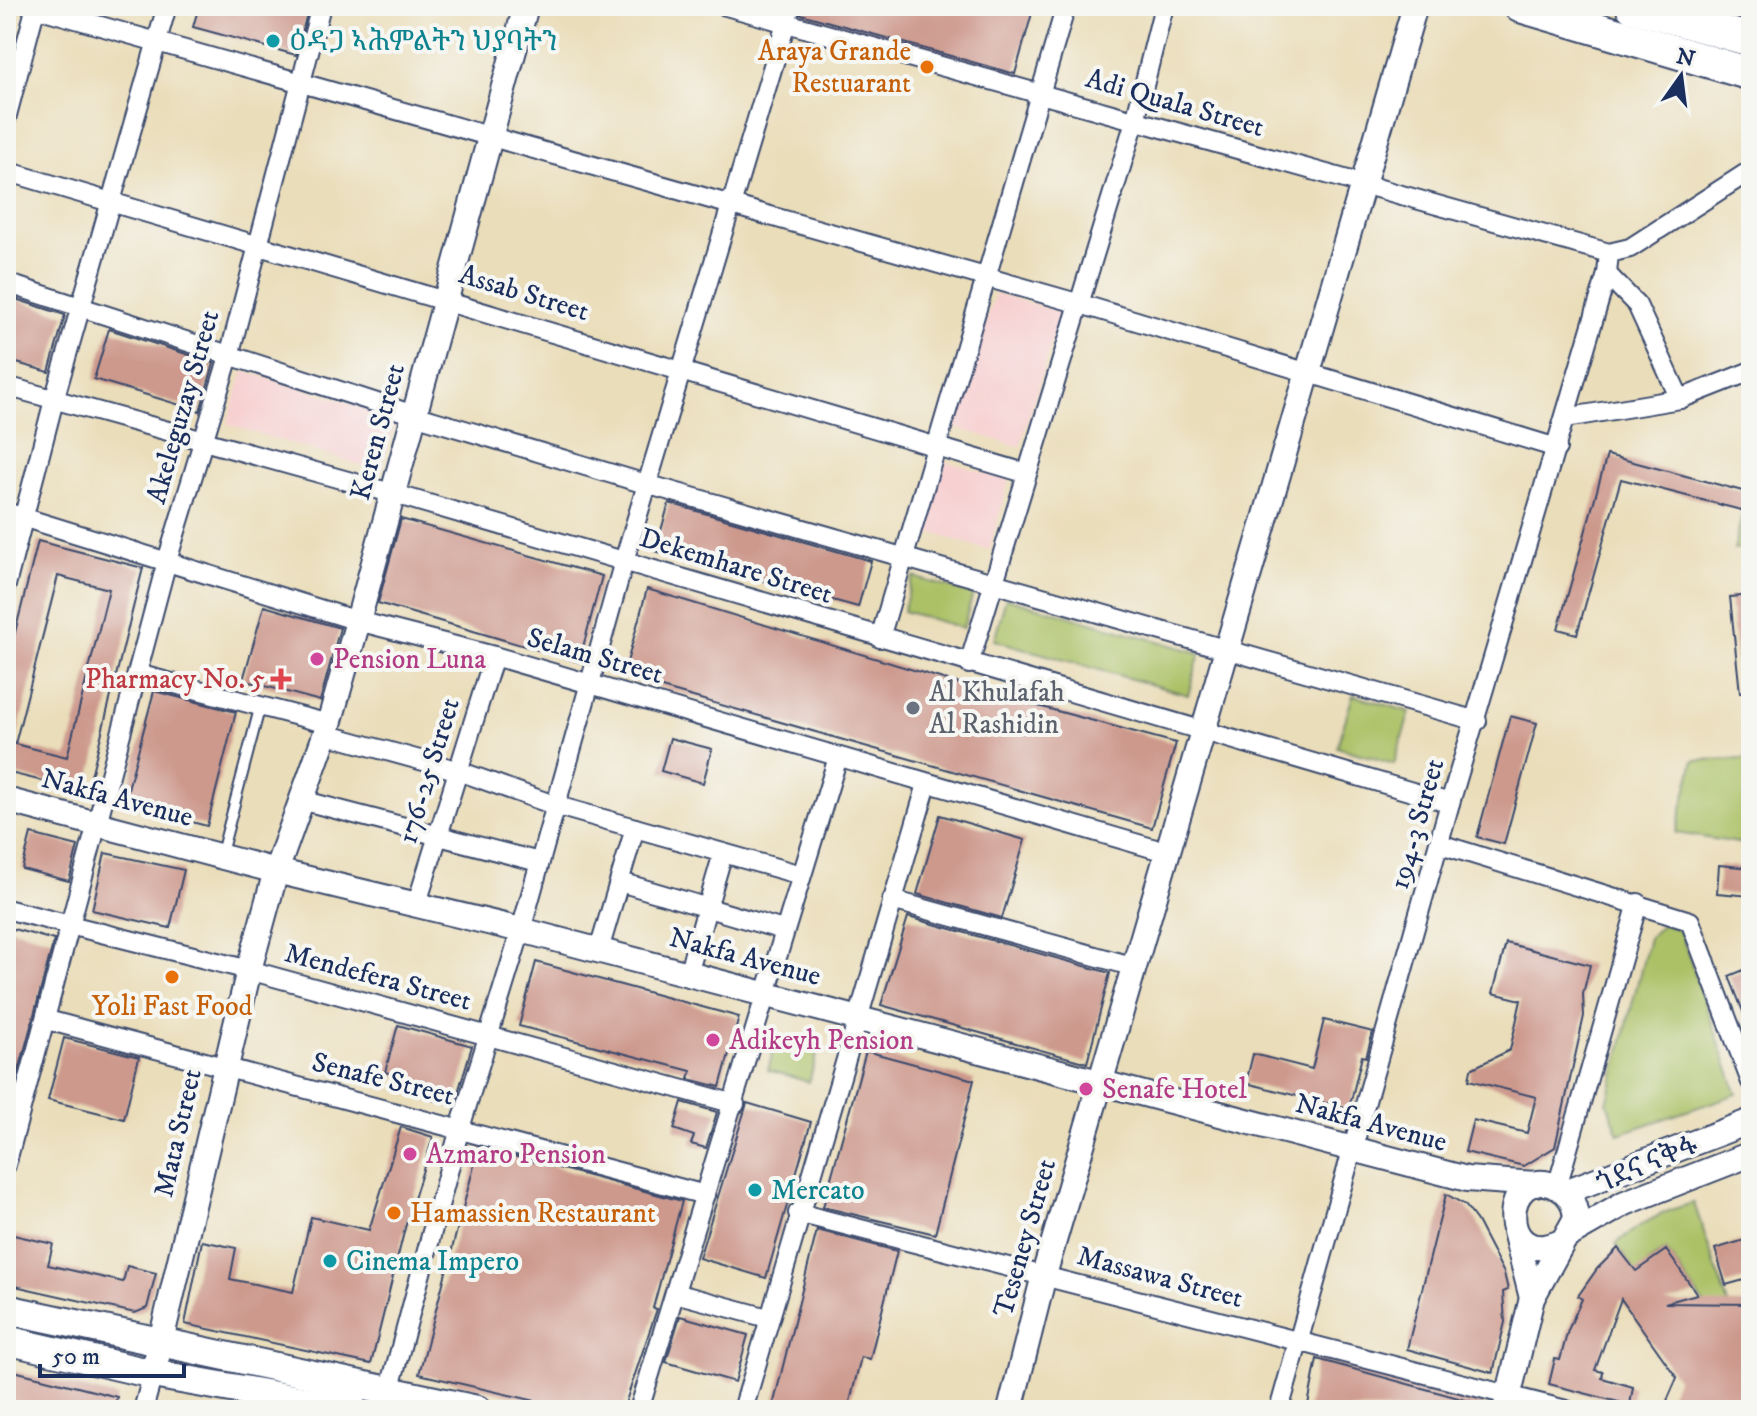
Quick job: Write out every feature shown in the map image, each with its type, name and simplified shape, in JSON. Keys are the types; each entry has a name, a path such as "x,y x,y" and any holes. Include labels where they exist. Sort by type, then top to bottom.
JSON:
{"highway":[{"path":"1520,6 1751,74"},
{"path":"1632,6 1738,36 1715,64"}],"main road":[{"path":"6,1309 159,1344 338,1401"},
{"path":"6,1340 153,1374 338,1401 386,1400 477,1410"}],"street":[{"path":"6,585 14,514 54,400 167,6"},
{"name":"Akeleguzay Street","path":"6,1165 167,561 229,356 321,6"},
{"name":"Keren Street","path":"276,871 327,729 526,6"},
{"name":"Adi Quala Street","path":"726,6 789,15 1362,187 1609,253"},
{"path":"880,638 901,558 1066,6"},
{"path":"969,664 1135,121 1164,6"},
{"name":"Teseney Street","path":"1010,1410 1044,1275 1229,653 1415,6"},
{"path":"6,119 34,7 1077,303 1311,371 1557,448"},
{"path":"386,1400 460,1128 521,930 646,484 789,15"},
{"path":"1609,253 1630,248 1751,170"},
{"name":"Assab Street","path":"6,171 1025,473"},
{"name":"194-3 Street","path":"1279,1410 1450,803 1477,721 1607,274 1609,253"},
{"path":"1607,274 1623,286 1637,305 1680,399"},
{"path":"6,283 414,415 1229,653 1477,721"},
{"path":"1565,418 1680,399 1751,371"},
{"name":"Dekemhare Street","path":"6,386 391,493 1450,803"},
{"name":"Selam Street","path":"14,514 358,621 590,683 1169,853"},
{"name":"176-25 Street","path":"417,903 494,656"},
{"path":"137,674 260,707 554,805 801,875"},
{"path":"639,1410 735,1104 763,993 838,757"},
{"path":"743,1410 798,1213 927,784"},
{"name":"Nakfa Avenue","path":"6,800 276,871 417,903 599,950 1467,1179"},
{"path":"301,800 539,862"},
{"path":"599,950 635,828"},
{"path":"1440,844 1683,916 1695,928 1751,1082"},
{"path":"688,974 723,853"},
{"name":"Mata Street","path":"143,1410 224,1067 276,871"},
{"path":"620,882 783,930"},
{"path":"892,900 1135,967"},
{"path":"1553,1188 1638,903"},
{"name":"Mendefera Street","path":"6,909 249,970 735,1104"},
{"name":"Senafe Street","path":"47,1020 705,1195"},
{"name":"ጎደና ናቅፋ","path":"1467,1179 1553,1188 1751,1121"},
{"name":"ጎደና ናቅፋ","path":"1565,1239 1625,1203 1751,1154"},
{"path":"1467,1179 1500,1207 1522,1239 1541,1248 1565,1239"},
{"path":"1507,1402 1532,1298 1574,1227 1575,1208 1553,1188 1527,1188 1514,1203 1514,1226 1532,1298"},
{"name":"Massawa Street","path":"798,1213 1044,1275 1507,1402 1566,1410"},
{"path":"675,1293 768,1318"}],"lane":[{"path":"220,856 260,707"}],"shaded area":[{"path":"995,293 1060,312 1020,447 954,427"},
{"path":"244,371 397,417 380,471 227,424"},
{"path":"945,461 1009,480 989,550 925,531"}],"green space":[{"path":"1751,481 1751,549 1734,549 1748,490"},
{"path":"913,577 973,594 963,628 903,611"},
{"path":"1006,598 1200,653 1188,695 994,640"},
{"path":"1353,695 1410,712 1394,764 1337,747"},
{"path":"1751,759 1751,845 1676,833 1694,760"},
{"path":"1663,924 1680,931 1737,1094 1619,1134 1607,1103 1649,938"},
{"path":"777,1038 818,1050 809,1082 768,1070"},
{"path":"1694,1203 1728,1304 1711,1314 1666,1250 1648,1262 1650,1268 1639,1277 1616,1244 1652,1219"}],"building":[{"name":"ዕዳጋ ኣሕምልትን ህያባትን","path":"199,6 309,6 296,55 193,27"},
{"path":"803,6 1034,6 1015,74 801,14"},
{"path":"6,296 65,315 49,372 6,360"},
{"path":"109,329 214,363 200,411 94,379"},
{"path":"1607,455 1750,493 1745,511 1621,479 1577,634 1558,629"},
{"path":"669,503 871,561 858,607 655,551"},
{"path":"401,519 602,576 579,662 378,603"},
{"path":"38,541 143,568 87,792 6,772 6,668","holes":["58,576 109,589 67,757 15,744"]},
{"path":"647,589 986,692 1176,743 1152,828 623,677"},
{"path":"1751,595 1751,693 1740,693 1730,597"},
{"path":"264,606 340,628 320,701 243,680"},
{"path":"154,691 236,712 207,826 124,804"},
{"path":"1510,716 1537,723 1504,844 1477,837"},
{"path":"670,738 712,749 703,783 661,771"},
{"path":"940,815 1025,840 1002,918 917,894"},
{"path":"31,834 78,846 69,881 22,869"},
{"path":"105,853 184,870 170,928 92,910"},
{"path":"1719,865 1751,868 1751,896 1717,893"},
{"path":"908,917 1110,973 1087,1063 881,1005"},
{"path":"6,927 54,940 8,1112 6,1013 11,979 6,978"},
{"path":"1506,943 1590,965 1583,994 1584,1016 1555,1147 1524,1166 1465,1152 1473,1120 1527,1133 1536,1097 1469,1080 1471,1069 1510,1050 1521,1000 1493,993"},
{"path":"536,962 739,1017 720,1087 689,1079 691,1071 519,1026"},
{"path":"1751,967 1751,1029 1750,1029 1729,976"},
{"path":"1324,1020 1373,1032 1366,1057 1362,1056 1349,1109 1246,1083 1253,1054 1312,1069"},
{"path":"398,1025 472,1046 454,1106 423,1097 427,1084 385,1072"},
{"path":"64,1038 139,1057 124,1119 48,1100"},
{"path":"866,1051 974,1080 935,1234 823,1207"},
{"path":"682,1102 717,1112 706,1148 691,1144 694,1136 674,1129"},
{"name":"Mercato","path":"747,1103 811,1122 766,1278 699,1258"},
{"path":"401,1127 433,1137 405,1228 371,1364 185,1324 202,1241 236,1248 230,1279 293,1292 311,1217 369,1230"},
{"path":"479,1147 682,1201 653,1308 657,1309 623,1410 574,1410 419,1374"},
{"path":"1446,1194 1465,1205 1477,1221 1504,1273 1508,1290 1503,1292 1505,1322 1493,1373 1407,1349"},
{"path":"817,1230 897,1251 870,1359 861,1357 848,1410 772,1410"},
{"path":"9,1234 53,1244 48,1265 123,1282 127,1266 156,1273 147,1308 135,1313 6,1284"},
{"path":"1751,1238 1751,1278 1726,1285 1715,1249"},
{"path":"1618,1248 1636,1271 1666,1250 1697,1294 1665,1303 1751,1304 1751,1410 1663,1410 1677,1378 1621,1299 1595,1370 1603,1372 1602,1378 1633,1387 1630,1405 1549,1384 1555,1359 1560,1360 1568,1330 1582,1299 1578,1296 1597,1269"},
{"path":"680,1316 748,1335 735,1382 666,1362"},
{"path":"1317,1359 1484,1405 1484,1410 1307,1410"},
{"path":"6,1369 117,1397 113,1410 6,1410"}],"place":[{"name":"ዕዳጋ ኣሕምልትን ህያባትን","path":"273,41"},
{"name":"Araya Grande Restuarant","path":"927,67"},
{"name":"Pension Luna","path":"317,659"},
{"name":"Pharmacy No. 5","path":"281,679"},
{"name":"Al Khulafah Al Rashidin","path":"913,708"},
{"name":"Yoli Fast Food","path":"172,977"},
{"name":"Adikeyh Pension","path":"713,1040"},
{"name":"Senafe Hotel","path":"1086,1089"},
{"name":"Azmaro Pension","path":"410,1154"},
{"name":"Mercato","path":"755,1190"},
{"name":"Hamassien Restaurant","path":"394,1213"},
{"name":"Cinema Impero","path":"330,1261"}]}
